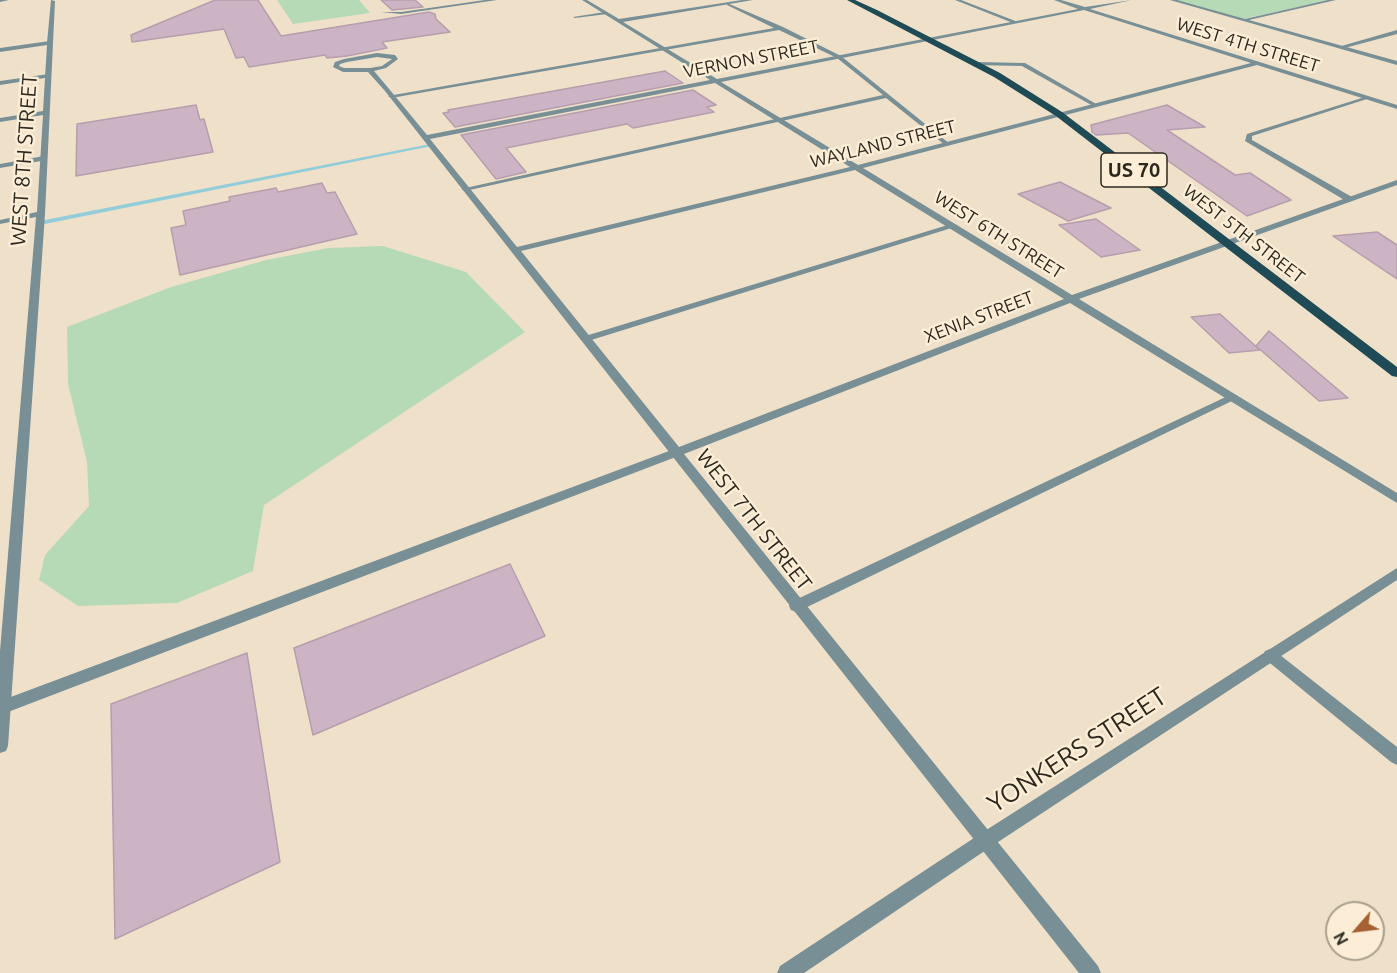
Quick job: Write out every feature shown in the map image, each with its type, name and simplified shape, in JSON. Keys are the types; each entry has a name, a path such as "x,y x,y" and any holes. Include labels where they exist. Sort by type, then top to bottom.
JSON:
{"main road":[{"name":"WEST 5TH STREET","path":"850,0 977,64 1059,114 1397,373"}],"street":[{"path":"0,1 8,0"},
{"path":"383,12 401,14 495,0"},
{"name":"WEST 6TH STREET","path":"584,0 1397,499"},
{"path":"619,21 751,0"},
{"path":"957,0 1015,22"},
{"name":"WEST 4TH STREET","path":"1056,0 1397,107"},
{"name":"VERNON STREET","path":"424,138 1130,0"},
{"path":"1172,0 1397,63"},
{"path":"1243,20 1334,0"},
{"name":"WEST 8TH STREET","path":"0,746 41,214 52,1"},
{"path":"734,2 839,57 947,144"},
{"path":"575,17 605,13"},
{"path":"389,94 781,28"},
{"path":"1341,47 1397,32"},
{"path":"0,50 50,43"},
{"path":"376,55 395,57 384,67 370,70 343,70 336,65 346,60 376,55"},
{"name":"WAYLAND STREET","path":"516,250 858,167 1258,63"},
{"path":"977,64 1023,64 1095,105"},
{"name":"WEST 7TH STREET","path":"370,70 1091,973"},
{"path":"0,83 49,76"},
{"path":"465,189 887,96"},
{"path":"1349,200 1248,141 1249,135 1366,98"},
{"path":"0,120 46,112"},
{"path":"0,166 44,158"},
{"name":"XENIA STREET","path":"3,707 677,452 1071,299 1397,182"},
{"path":"0,222 41,214"},
{"path":"585,339 954,226"},
{"path":"796,606 1232,398"},
{"name":"YONKERS STREET","path":"787,973 986,840 1397,573"},
{"path":"1270,655 1397,757"}],"green space":[{"path":"277,0 359,0 370,13 293,24"},
{"path":"1174,0 1330,0 1243,19"},
{"path":"383,246 466,272 525,332 264,505 253,571 177,603 78,606 39,580 45,555 89,506 87,462 68,384 67,327 171,287 266,260 328,248"}],"building":[{"path":"215,0 258,0 281,36 429,12 435,14 436,19 450,32 382,42 387,48 347,56 327,58 325,55 249,67 244,57 236,58 224,29 132,42 131,35"},
{"path":"381,0 415,0 423,7 392,10"},
{"path":"665,71 683,83 455,127 443,113 449,112 448,110"},
{"path":"693,90 716,105 707,107 714,112 633,128 627,124 506,148 526,172 496,179 461,135"},
{"path":"196,105 200,120 204,119 213,152 76,176 77,124"},
{"path":"1167,105 1205,127 1167,130 1235,175 1250,173 1291,200 1247,216 1128,133 1096,135 1092,132 1091,125"},
{"path":"1060,182 1111,208 1068,221 1018,194"},
{"path":"322,183 327,193 335,192 357,234 180,275 171,228 186,225 183,211 230,201 229,197 276,188 278,192"},
{"path":"1096,219 1140,250 1101,257 1059,225"},
{"path":"1377,232 1397,245 1397,279 1333,236"},
{"path":"1220,314 1260,350 1229,353 1191,317"},
{"path":"1269,331 1348,398 1319,401 1256,346"},
{"path":"510,564 545,636 313,735 294,648"},
{"path":"247,653 280,862 115,939 111,704"}],"waterway":[{"path":"40,223 430,145"}]}
